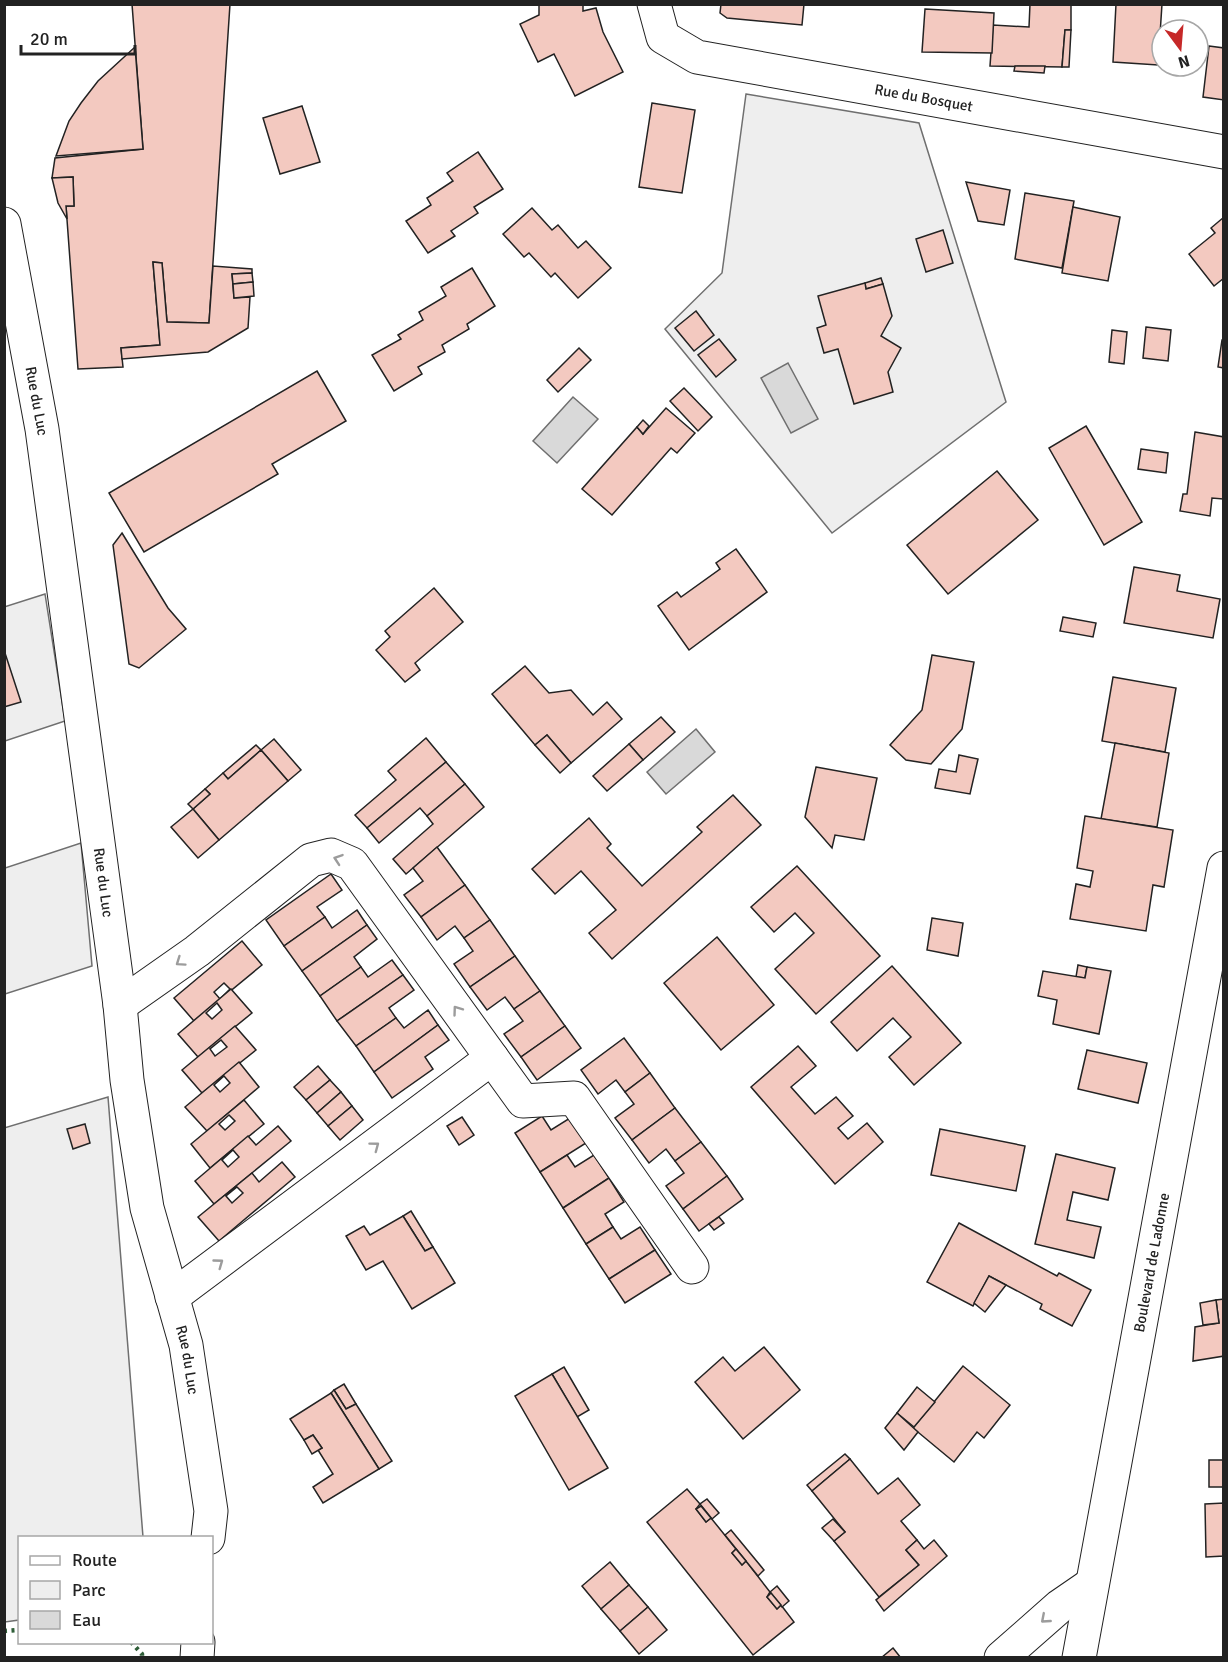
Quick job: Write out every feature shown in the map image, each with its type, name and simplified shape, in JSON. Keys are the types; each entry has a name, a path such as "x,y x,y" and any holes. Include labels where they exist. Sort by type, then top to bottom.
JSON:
{"street":[{"name":"Rue du Bosquet","path":"654,4 663,37 697,57 1224,152"},
{"name":"Rue du Luc","path":"4,224 42,429 120,1005 127,1080 147,1209 186,1345 211,1511 208,1536"},
{"path":"120,1005 197,951 311,860 331,855 352,864 523,1101 574,1098 692,1267"},
{"name":"Boulevard de Ladonne","path":"1079,1658 1224,868"},
{"path":"172,1297 492,1058"},
{"path":"1001,1658 1060,1606 1092,1584"}],"green space":[{"path":"746,94 919,123 1006,402 832,533 665,329 722,273"},
{"path":"45,594 65,721 5,741 4,607"},
{"path":"81,843 92,966 5,994 5,868"},
{"path":"108,1097 143,1536 18,1536 18,1620 5,1622 4,1128"}],"water":[{"path":"788,363 818,419 791,433 761,378"},
{"path":"573,397 598,419 557,463 533,441"},
{"path":"696,729 715,752 666,794 647,772"}],"building":[{"path":"132,4 230,4 209,323 167,322 162,263 153,262 160,345 121,348 123,367 78,369 66,206 74,206 73,177 52,178 55,158 143,149"},
{"path":"539,4 583,4 583,11 596,8 603,32 623,72 575,96 554,54 538,62 520,24 539,15"},
{"path":"721,4 804,4 802,25 727,18 720,13"},
{"path":"1030,4 1071,4 1071,30 1065,30 1062,67 990,66 993,25 1029,27"},
{"path":"1116,4 1162,4 1161,18 1150,18 1150,64 1113,62"},
{"path":"925,9 994,13 992,53 922,52"},
{"path":"1065,30 1071,30 1069,67 1062,67"},
{"path":"1210,46 1224,48 1224,100 1203,97 1205,78 1210,78"},
{"path":"135,47 143,149 56,156 69,121 81,103 98,81"},
{"path":"1015,66 1045,66 1044,73 1014,71"},
{"path":"652,103 695,110 682,193 639,187"},
{"path":"302,106 320,162 280,174 263,118"},
{"path":"478,152 503,189 474,207 478,213 451,231 455,236 428,253 406,221 431,205 427,198 453,181 447,173"},
{"path":"73,177 74,206 66,206 67,219 58,203 52,178"},
{"path":"966,182 1010,190 1004,225 978,221"},
{"path":"1025,193 1074,201 1062,268 1015,259"},
{"path":"1073,207 1120,217 1108,281 1062,273"},
{"path":"532,208 552,230 558,225 578,248 586,241 611,268 578,298 555,273 551,277 529,253 524,257 503,234"},
{"path":"1224,217 1224,278 1214,286 1189,254 1215,233 1211,228"},
{"path":"943,230 953,263 926,272 916,239"},
{"path":"153,262 162,263 167,322 209,323 213,266 252,269 252,273 232,274 234,298 250,297 248,328 208,352 122,359 121,348 160,345"},
{"path":"472,268 495,306 467,324 469,329 442,345 445,352 418,367 422,374 394,391 372,355 401,339 398,335 423,320 419,312 446,296 441,287"},
{"path":"252,273 253,282 233,284 232,274"},
{"path":"881,278 883,284 866,289 865,283"},
{"path":"253,282 254,296 234,298 233,284"},
{"path":"865,283 866,289 883,284 892,316 881,336 901,348 888,372 893,392 854,404 838,349 824,353 817,328 826,325 818,296"},
{"path":"696,311 714,335 694,351 675,328"},
{"path":"1146,327 1171,330 1168,361 1143,358"},
{"path":"1112,330 1127,332 1124,364 1109,362"},
{"path":"719,339 736,360 716,377 698,355"},
{"path":"1222,340 1224,340 1224,368 1218,367"},
{"path":"579,348 591,360 558,392 547,380"},
{"path":"317,371 346,421 272,464 278,474 144,552 109,493"},
{"path":"684,388 712,417 698,431 670,401"},
{"path":"666,408 695,433 677,453 671,448 612,515 582,489 637,427 643,434"},
{"path":"643,420 649,426 643,434 637,427"},
{"path":"1086,426 1142,522 1104,545 1049,448"},
{"path":"1195,432 1224,437 1223,499 1212,498 1210,516 1180,511 1183,494 1187,494"},
{"path":"1141,449 1168,453 1166,473 1138,469"},
{"path":"997,471 1038,520 948,594 907,545"},
{"path":"122,533 168,608 186,629 139,668 129,664 113,545"},
{"path":"736,549 767,592 689,650 658,606 677,592 681,597 720,569 716,563"},
{"path":"1134,567 1180,575 1177,591 1220,599 1213,638 1124,623"},
{"path":"434,588 463,622 415,663 420,670 405,682 376,650 390,637 385,631"},
{"path":"1063,617 1096,623 1093,637 1060,631"},
{"path":"4,650 21,702 4,707"},
{"path":"932,655 974,662 962,729 931,764 906,760 890,745 922,710"},
{"path":"525,666 549,693 571,690 593,715 607,702 622,719 571,763 547,735 535,745 492,694"},
{"path":"1113,677 1176,688 1165,752 1102,741"},
{"path":"661,717 675,732 643,760 629,744"},
{"path":"547,735 571,763 560,773 535,745"},
{"path":"426,738 446,762 367,828 355,815 396,780 388,771"},
{"path":"274,739 301,770 288,781 261,750"},
{"path":"1115,743 1169,753 1157,827 1101,819"},
{"path":"629,744 643,760 607,791 593,776"},
{"path":"256,745 261,750 228,779 223,773"},
{"path":"261,750 288,781 219,840 193,809 210,794 205,789 223,773 228,779"},
{"path":"959,755 978,759 970,794 935,788 939,769 956,772"},
{"path":"446,762 465,784 427,816 420,808 379,843 367,828"},
{"path":"816,767 877,778 864,840 835,835 832,848 805,817"},
{"path":"465,784 484,807 406,874 393,859 433,824 427,816"},
{"path":"205,789 210,794 193,809 188,804"},
{"path":"733,795 761,825 612,959 589,933 616,910 581,871 555,894 532,869 589,818 611,844 607,848 642,886 702,832 697,827"},
{"path":"193,809 219,840 198,858 171,827"},
{"path":"1085,816 1173,830 1164,887 1153,885 1146,931 1070,919 1076,884 1090,887 1093,871 1077,868"},
{"path":"437,847 465,885 421,917 404,895 423,881 413,868"},
{"path":"797,866 880,956 816,1014 775,969 814,933 795,913 774,932 751,907"},
{"path":"331,874 342,890 317,907 325,917 284,946 266,920"},
{"path":"465,885 490,920 464,938 455,926 437,940 421,917"},
{"path":"357,910 367,925 302,971 284,946 325,917 332,928"},
{"path":"932,918 963,923 958,956 927,950"},
{"path":"490,920 515,956 470,987 454,964 473,951 464,938"},
{"path":"367,925 377,939 354,957 361,967 320,996 302,971"},
{"path":"717,937 774,1005 721,1050 664,983"},
{"path":"242,941 262,965 194,1021 174,998","holes":["224,983 230,989 220,999 214,992"]},
{"path":"515,956 540,991 514,1009 505,997 487,1010 470,987"},
{"path":"392,960 403,975 337,1021 320,996 361,967 368,977"},
{"path":"1078,965 1087,967 1085,978 1076,977"},
{"path":"892,966 961,1043 914,1085 889,1057 911,1037 893,1018 857,1051 831,1022"},
{"path":"1087,967 1111,971 1099,1034 1053,1024 1057,1000 1038,996 1043,971 1085,978"},
{"path":"403,975 414,990 389,1008 396,1018 356,1046 337,1021"},
{"path":"231,989 252,1013 198,1057 178,1034","holes":["217,1003 222,1010 212,1019 206,1013"]},
{"path":"540,991 565,1026 521,1057 504,1034 523,1021 514,1009"},
{"path":"428,1010 438,1025 374,1072 356,1046 396,1018 404,1028"},
{"path":"438,1025 449,1040 425,1057 433,1069 392,1098 374,1072"},
{"path":"235,1026 256,1050 202,1093 182,1070","holes":["221,1040 227,1047 215,1056 210,1049"]},
{"path":"565,1026 581,1048 537,1080 521,1057"},
{"path":"624,1038 650,1073 625,1092 616,1080 598,1094 581,1070"},
{"path":"798,1046 816,1066 791,1087 815,1114 836,1097 853,1116 838,1128 848,1139 867,1123 883,1142 835,1184 751,1087"},
{"path":"1087,1050 1147,1063 1138,1103 1078,1089"},
{"path":"239,1062 259,1087 207,1131 185,1107","holes":["224,1076 230,1083 220,1092 214,1085"]},
{"path":"318,1066 330,1080 306,1100 294,1087"},
{"path":"650,1073 675,1108 632,1140 615,1118 634,1104 625,1092"},
{"path":"330,1080 341,1092 317,1113 306,1100"},
{"path":"341,1092 352,1106 328,1126 317,1113"},
{"path":"244,1100 264,1124 210,1168 191,1144","holes":["229,1115 235,1121 225,1130 219,1124"]},
{"path":"352,1106 363,1120 340,1140 328,1126"},
{"path":"675,1108 701,1142 675,1161 666,1149 649,1163 632,1140"},
{"path":"542,1116 551,1130 570,1118 586,1143 540,1172 515,1133"},
{"path":"462,1117 474,1135 459,1145 447,1126"},
{"path":"85,1124 90,1143 73,1149 67,1129"},
{"path":"278,1126 291,1141 214,1204 195,1181 248,1136 256,1145","holes":["233,1150 239,1157 228,1167 222,1160"]},
{"path":"940,1129 1025,1146 1016,1191 931,1175"},
{"path":"701,1142 727,1176 683,1209 666,1186 684,1173 675,1161"},
{"path":"1056,1154 1115,1168 1108,1200 1073,1192 1067,1220 1101,1227 1094,1258 1035,1244"},
{"path":"567,1155 575,1167 594,1155 609,1178 563,1208 540,1172"},
{"path":"282,1162 295,1177 219,1241 198,1217 252,1173 259,1182","holes":["237,1187 243,1193 232,1203 226,1196"]},
{"path":"727,1176 743,1199 699,1231 683,1209"},
{"path":"609,1178 624,1202 605,1214 613,1227 586,1244 563,1208"},
{"path":"411,1211 433,1247 425,1251 403,1216"},
{"path":"403,1216 425,1251 433,1247 455,1283 412,1309 383,1261 366,1270 346,1236 364,1226 370,1235"},
{"path":"719,1217 724,1223 714,1230 709,1224"},
{"path":"959,1223 1057,1276 1059,1273 1091,1290 1072,1326 1040,1309 1042,1304 989,1276 973,1306 927,1282"},
{"path":"613,1227 621,1239 640,1227 655,1250 609,1279 586,1244"},
{"path":"655,1250 671,1274 625,1303 609,1279"},
{"path":"989,1276 1006,1285 985,1312 974,1303"},
{"path":"1224,1299 1224,1356 1193,1361 1195,1327 1219,1323 1216,1300"},
{"path":"1216,1300 1219,1323 1203,1325 1200,1303"},
{"path":"764,1347 800,1390 743,1439 695,1382 723,1357 735,1371"},
{"path":"963,1366 1010,1405 984,1438 977,1432 954,1462 913,1428"},
{"path":"564,1367 589,1410 577,1417 552,1374"},
{"path":"552,1374 608,1468 569,1490 515,1396"},
{"path":"344,1384 356,1404 346,1409 334,1390"},
{"path":"917,1387 935,1402 914,1427 897,1413"},
{"path":"334,1390 346,1409 356,1404 392,1461 379,1469 331,1393"},
{"path":"331,1393 379,1469 323,1503 313,1487 333,1474 318,1450 322,1448 313,1435 304,1440 290,1419"},
{"path":"897,1413 918,1432 904,1450 885,1428"},
{"path":"313,1435 322,1448 312,1454 304,1440"},
{"path":"845,1454 850,1459 812,1491 807,1485"},
{"path":"850,1459 878,1494 898,1478 920,1505 901,1521 917,1540 906,1550 919,1565 879,1597 834,1541 845,1532 812,1491"},
{"path":"1209,1460 1224,1460 1224,1487 1209,1487"},
{"path":"687,1489 700,1504 696,1509 706,1522 711,1518 736,1549 732,1553 742,1565 746,1561 770,1592 767,1597 777,1609 781,1605 794,1622 753,1655 647,1522"},
{"path":"707,1499 719,1513 712,1519 700,1504"},
{"path":"1224,1503 1224,1556 1206,1557 1205,1504"},
{"path":"701,1506 711,1518 706,1522 696,1509"},
{"path":"833,1519 845,1532 834,1541 822,1528"},
{"path":"731,1530 764,1570 758,1576 725,1535"},
{"path":"917,1540 924,1549 934,1540 947,1556 884,1611 876,1600 919,1565 906,1550"},
{"path":"736,1549 746,1561 742,1565 732,1553"},
{"path":"610,1562 629,1585 601,1609 582,1586"},
{"path":"629,1585 648,1607 620,1631 601,1609"},
{"path":"777,1586 789,1601 782,1607 770,1592"},
{"path":"771,1593 781,1605 777,1609 767,1597"},
{"path":"648,1607 667,1630 639,1654 620,1631"},
{"path":"893,1648 901,1658 881,1658"}],"hedge":[{"path":"4,1631 18,1630"},
{"path":"133,1644 142,1654 142,1658"}]}
